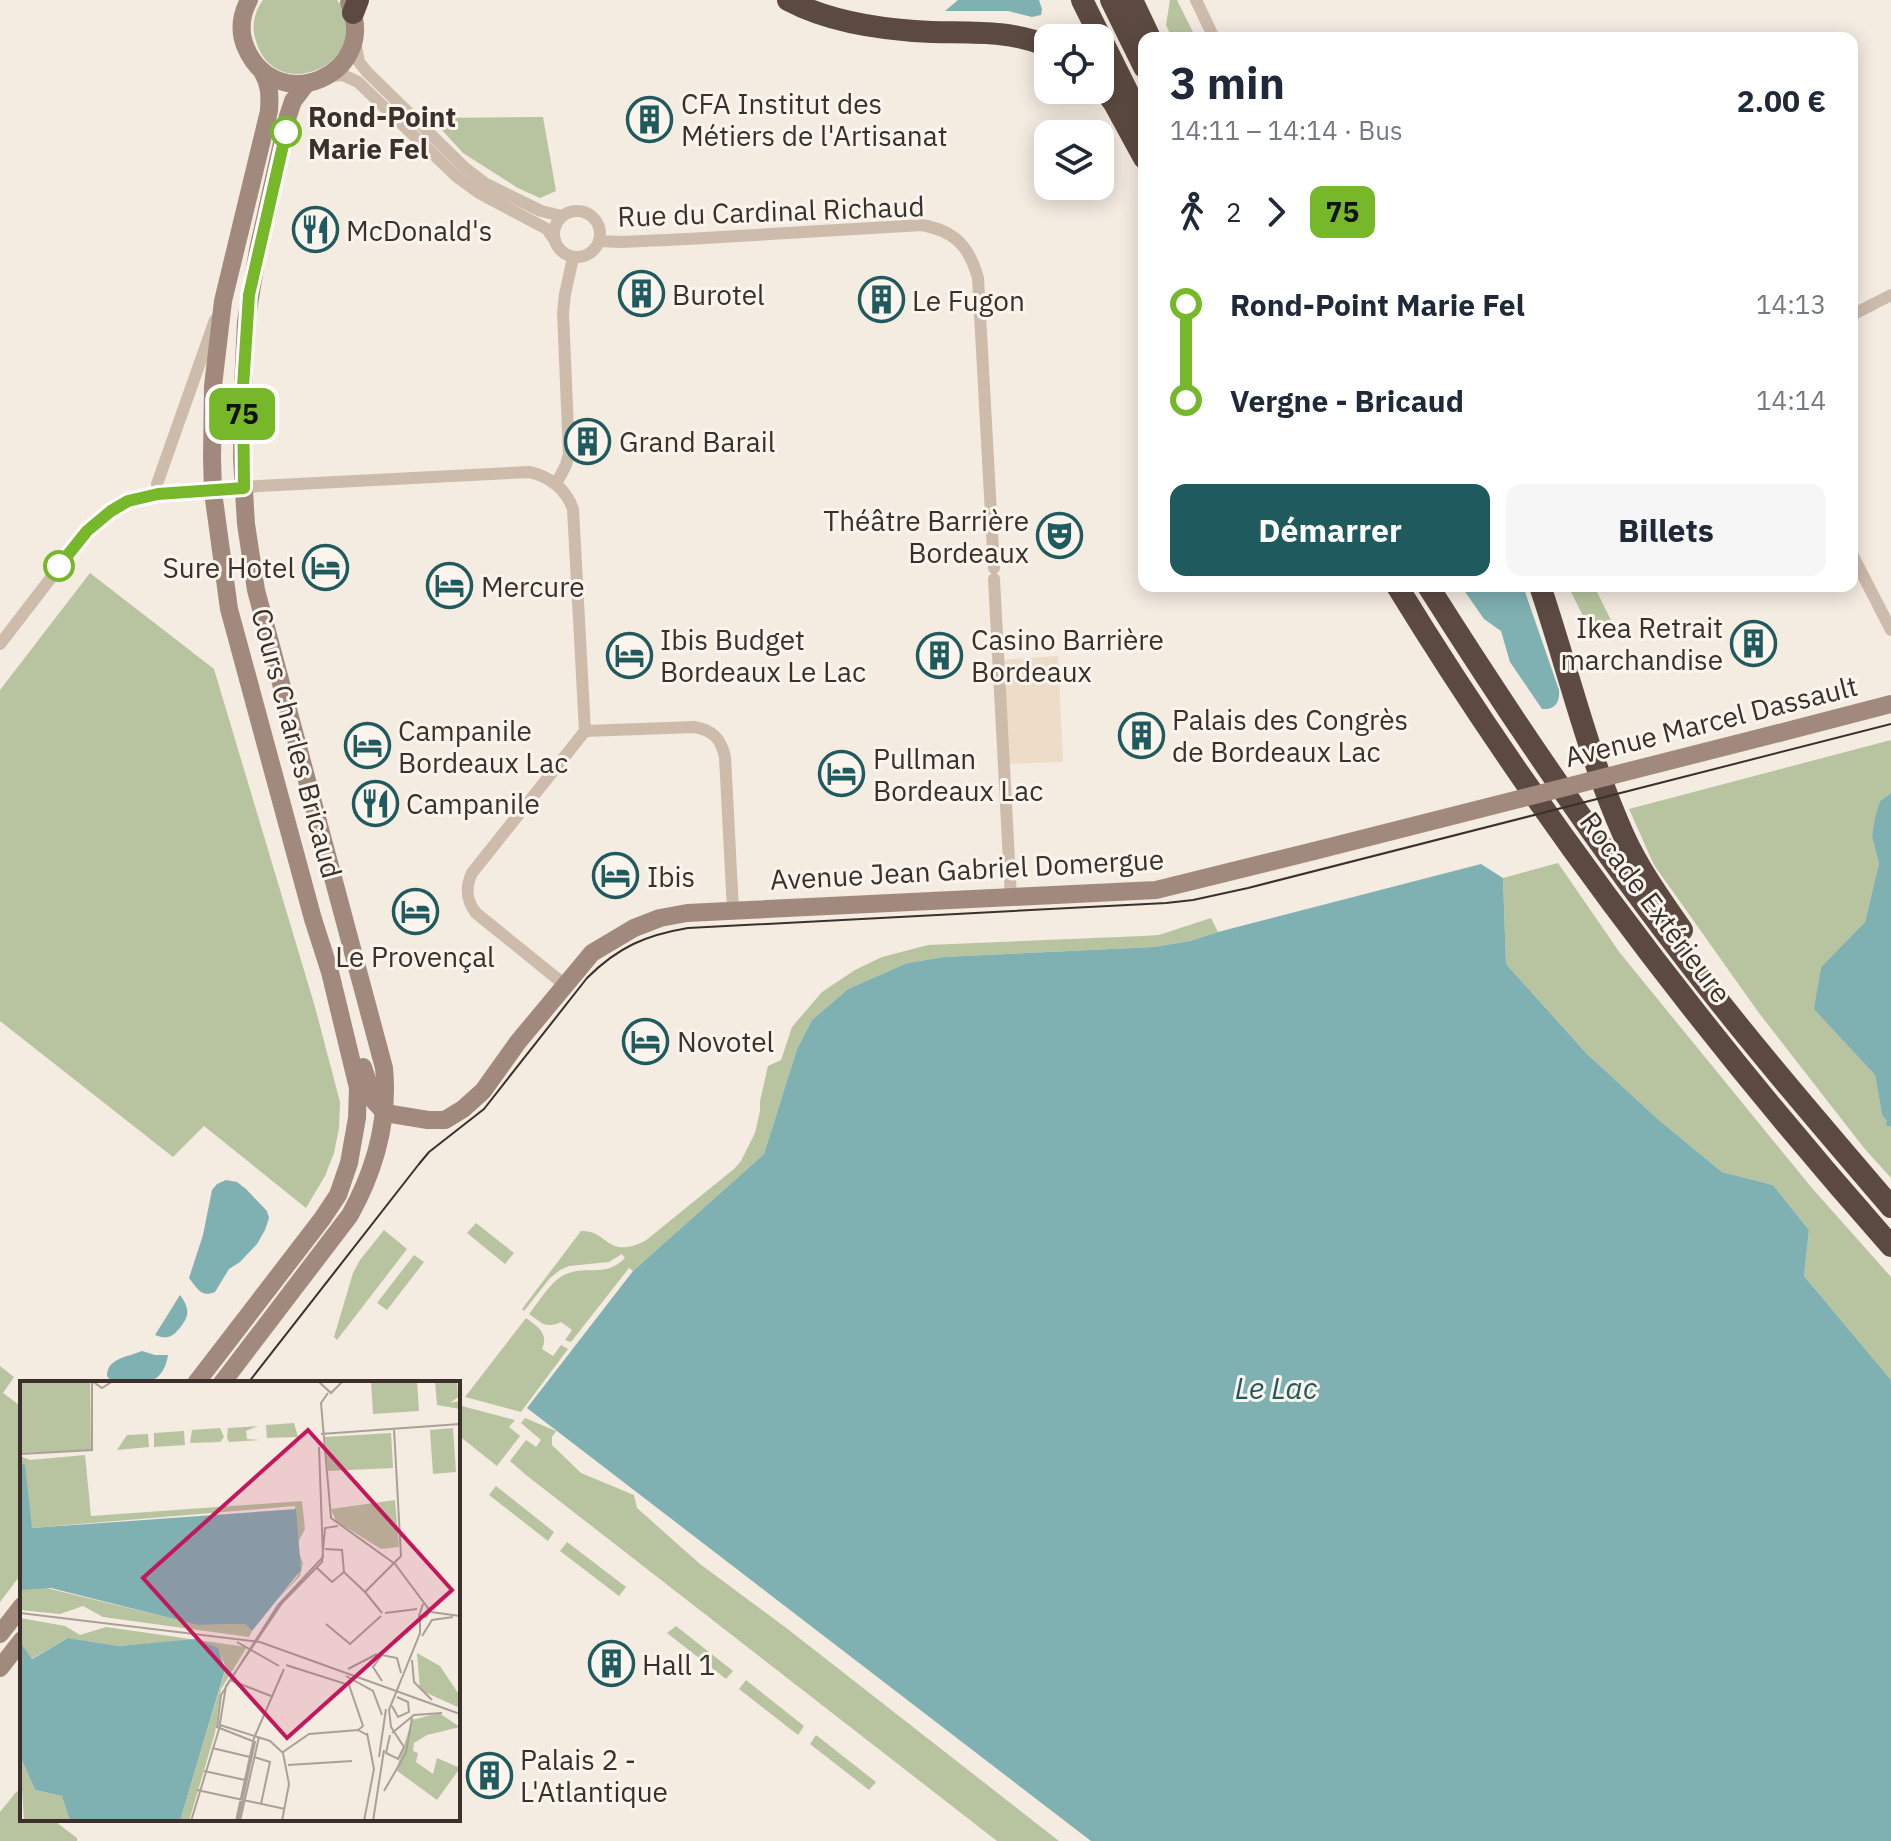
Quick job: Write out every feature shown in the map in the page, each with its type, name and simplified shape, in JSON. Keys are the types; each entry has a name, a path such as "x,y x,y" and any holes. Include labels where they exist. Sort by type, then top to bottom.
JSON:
{"highway":[{"path":"788,0 824,14 868,25 900,30 998,32 1034,40"},
{"path":"1082,0 1138,113"},
{"path":"1111,0 1138,55"},
{"path":"1132,0 1147,32"},
{"path":"1141,0 1154,32"},
{"path":"1114,103 1138,147"},
{"name":"Rocade Extérieure","path":"1401,592 1513,765 1619,912 1765,1099 1891,1246"},
{"path":"1432,592 1550,773 1668,936 1724,1008 1891,1207"},
{"path":"1542,592 1597,767 1632,850 1669,910 1840,1148"}],"main road":[{"path":"249,0 241,25 243,42 250,58 275,80 290,84 306,84 328,76 345,60 354,38 353,4"},
{"name":"Cours Charles Bricaud","path":"224,1381 350,1215 371,1171 380,1139 376,1104 350,1016 330,972 300,874 229,609 213,492 213,386 223,301 269,111 269,82 262,71"},
{"name":"Cours Charles Bricaud","path":"198,1381 338,1195 349,1163 357,1118 376,1104 384,1068 256,590 246,524 243,387 249,295 288,116 293,101 306,84"},
{"name":"Avenue Marcel Dassault","path":"1546,792 1891,704"},
{"name":"Avenue Jean Gabriel Domergue","path":"376,1104 428,1120 445,1120 463,1109 483,1091 518,1042 592,953 634,928 660,918 733,910 1156,890 1546,792"},
{"path":"0,1634 20,1609"},
{"path":"0,1668 20,1643"}],"street":[{"path":"1196,0 1211,32"},
{"path":"354,38 359,62 367,72 465,168 486,184 541,211 562,216"},
{"path":"328,76 343,75 358,82 457,177 479,193 547,229 561,252 573,258 592,252 599,241 598,226 589,215 574,211 562,216 555,226 553,238"},
{"name":"Rue du Cardinal Richaud","path":"599,241 922,225 939,228 953,236 970,255 978,278 1011,898"},
{"path":"556,484 569,454 563,313 573,258"},
{"path":"1858,312 1891,295"},
{"path":"158,494 157,484 223,301"},
{"path":"0,644 87,531 128,501 158,494 529,472 556,484 570,500 573,509 585,731 472,873 467,883 467,896 476,913 565,985"},
{"path":"1858,566 1891,630"},
{"path":"585,731 694,727 706,729 716,736 723,746 725,757 733,910"}],"green space":[{"path":"263,0 337,0 346,22 345,42 335,58 319,69 301,74 283,72 267,61 256,41 254,30"},
{"path":"1170,0 1177,0 1193,32 1169,32 1166,25"},
{"path":"543,117 556,191 540,198 518,188 463,153 431,118"},
{"path":"90,573 214,669 315,1007 340,1102 334,1153 325,1176 306,1208 204,1126 173,1157 0,1021 0,690"},
{"path":"1571,592 1597,592 1616,630 1592,634"},
{"path":"1891,740 1891,793 1880,801 1872,837 1879,863 1865,922 1821,967 1815,1009 1875,1075 1882,1115 1888,1127 1891,1126 1891,1178 1759,1013 1654,865 1629,809"},
{"path":"1558,863 1620,953 1811,1187 1891,1277 1891,1380 1804,1276 1809,1230 1773,1185 1722,1172 1660,1121 1587,1054 1506,964 1503,878"},
{"path":"1211,918 1218,932 1190,941 1154,947 944,957 907,963 848,989 812,1020 797,1049 764,1154 633,1271 629,1268 571,1342 565,1340 572,1330 561,1322 547,1325 529,1314 559,1278 572,1272 610,1268 625,1258 622,1254 609,1262 569,1266 560,1270 524,1311 522,1309 581,1231 597,1235 615,1246 632,1246 645,1241 734,1169 755,1133 768,1066 781,1060 792,1027 822,992 855,970 882,957 928,945 1159,935"},
{"path":"476,1223 514,1253 505,1264 467,1233"},
{"path":"384,1230 407,1249 337,1340 334,1337 353,1273"},
{"path":"414,1255 424,1262 387,1310 377,1303"},
{"path":"526,1318 543,1335 542,1349 553,1356 561,1345 568,1349 521,1412 465,1397"},
{"path":"0,1366 14,1377 3,1393 20,1406 20,1576 0,1602"},
{"path":"460,1406 515,1420 509,1427 520,1436 497,1466 460,1437"},
{"path":"525,1418 556,1431 552,1445 581,1473 634,1495 637,1508 700,1564 1059,1841 997,1841 526,1475 510,1461 526,1440 536,1447 541,1440 521,1423"},
{"path":"496,1486 554,1532 548,1541 489,1495"},
{"path":"567,1542 626,1587 619,1596 560,1551"},
{"path":"676,1626 733,1671 726,1679 667,1633"},
{"path":"746,1680 804,1726 798,1735 739,1689"},
{"path":"816,1735 876,1782 869,1790 810,1744"},
{"path":"17,1791 20,1794 20,1821 55,1821 77,1841 0,1841 0,1812"}],"shaded area":[{"path":"1058,656 1063,762 1004,764 999,660"}],"water":[{"path":"958,0 1039,0 1042,9 1041,15 1032,17 1008,11 945,11"},
{"path":"1465,592 1525,592 1559,690 1559,698 1553,707 1542,709 1510,662 1501,631 1484,619"},
{"path":"1891,793 1891,1126 1888,1127 1882,1115 1875,1075 1814,1009 1821,967 1865,922 1879,863 1872,837 1875,818 1880,801"},
{"name":"Le Lac","path":"1481,864 1503,878 1506,964 1587,1054 1660,1121 1722,1172 1773,1185 1809,1230 1804,1276 1891,1380 1891,1841 1091,1841 527,1408 633,1271 764,1154 797,1049 812,1020 848,989 907,963 944,957 1154,947 1190,941"},
{"path":"226,1180 237,1182 246,1189 267,1211 269,1218 257,1244 229,1269 215,1292 206,1294 189,1278 203,1235 212,1190"},
{"path":"180,1295 187,1309 184,1321 171,1336 155,1335"},
{"path":"142,1351 168,1355 161,1373 150,1381 111,1381 107,1376 108,1370 119,1359"}],"tram line":[{"path":"250,1381 429,1152 484,1109 587,978 610,958 633,944 688,928 1193,900 1891,724"}],"bus line":[{"name":"75","path":"59,566 87,531 128,501 158,494 244,488 243,387 249,295 286,132"}],"place":[{"name":"CFA Institut des Métiers de l'Artisanat","path":"650,119"},
{"name":"Rond-Point Marie Fel","path":"286,132"},
{"name":"McDonald's","path":"315,230"},
{"name":"Burotel","path":"641,294"},
{"name":"Le Fugon","path":"881,300"},
{"name":"Grand Barail","path":"588,441"},
{"name":"Théâtre Barrière Bordeaux","path":"1060,536"},
{"name":"Sure Hotel","path":"326,567"},
{"name":"Mercure","path":"450,586"},
{"name":"Ikea Retrait marchandise","path":"1754,643"},
{"name":"Ibis Budget Bordeaux Le Lac","path":"629,655"},
{"name":"Casino Barrière Bordeaux","path":"940,655"},
{"name":"Palais des Congrès de Bordeaux Lac","path":"1141,735"},
{"name":"Campanile Bordeaux Lac","path":"367,746"},
{"name":"Pullman Bordeaux Lac","path":"842,774"},
{"name":"Campanile","path":"375,803"},
{"name":"Ibis","path":"616,876"},
{"name":"Le Provençal","path":"415,911"},
{"name":"Novotel","path":"646,1041"},
{"name":"Hall 1","path":"611,1664"},
{"name":"Palais 2 - L'Atlantique","path":"489,1775"}]}
